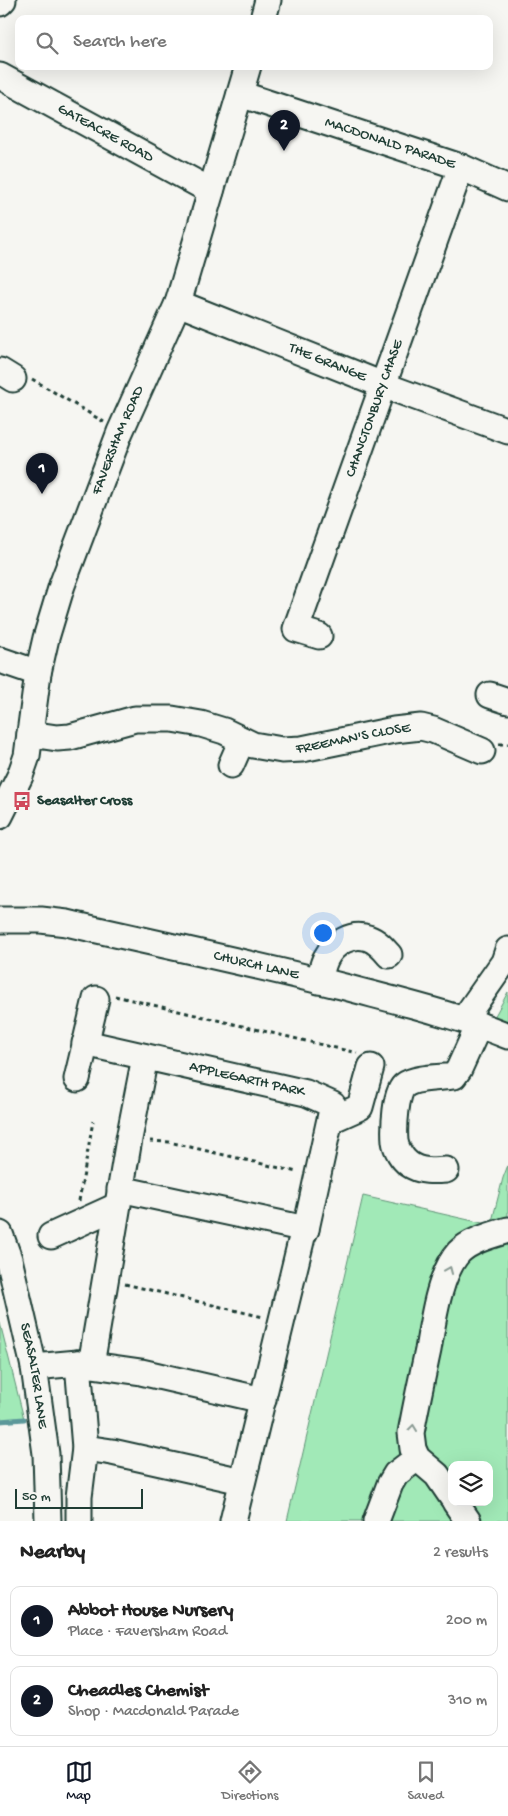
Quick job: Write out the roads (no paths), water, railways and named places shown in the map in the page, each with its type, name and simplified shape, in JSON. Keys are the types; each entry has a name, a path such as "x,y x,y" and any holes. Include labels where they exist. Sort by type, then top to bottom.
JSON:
{"street":[{"path":"264,15 268,0"},
{"name":"FAVERSHAM ROAD","path":"0,816 20,776 27,756 38,673 46,638 62,586 120,432 178,303 247,70"},
{"name":"GATEACRE ROAD","path":"0,76 211,191"},
{"name":"MACDONALD PARADE","path":"240,94 462,167 508,188"},
{"name":"CHANCTONBURY CHASE","path":"318,636 296,629 462,167"},
{"name":"THE GRANGE","path":"178,303 384,385 508,431"},
{"path":"0,660 38,673"},
{"name":"FREEMAN'S CLOSE","path":"30,734 57,738 135,719 172,718 224,731 263,748 289,750 394,730 421,727 433,730 467,753"},
{"path":"231,765 242,740"},
{"name":"CHURCH LANE","path":"0,920 41,920 67,923 319,981 472,1022 508,1036"},
{"path":"319,981 326,958 335,945 348,938 361,936 370,938 379,944 389,955"},
{"path":"446,1170 427,1171 408,1164 400,1154 395,1141 396,1112 400,1089 406,1083 454,1076 459,1069 472,1022 504,962 508,950"},
{"path":"77,1079 96,999"},
{"name":"APPLEGARTH PARK","path":"85,1043 306,1093 333,1105 331,1120"},
{"path":"79,1521 79,1497 85,1448 84,1364 105,1279 145,1057"},
{"path":"233,1521 302,1238 306,1230 331,1120 360,1107 371,1067"},
{"path":"51,1236 75,1225 119,1197 306,1230"},
{"path":"448,1491 437,1475 417,1458 412,1450 413,1424 435,1315 451,1263 460,1251 474,1242 508,1230"},
{"name":"SEASALTER LANE","path":"0,1234 9,1258 34,1366 46,1454 48,1521"},
{"path":"34,1366 84,1364 141,1372 263,1400"},
{"path":"85,1448 112,1452 242,1481"},
{"path":"376,1521 390,1484 396,1474 417,1458"},
{"path":"458,1506 468,1521"}],"waterway":[{"path":"0,1421 24,1419"}],"place":[{"name":"Cheadles Chemist","path":"284,151"},
{"name":"Abbot House Nursery","path":"42,494"},
{"name":"Seasalter Cross","path":"22,801"}]}
